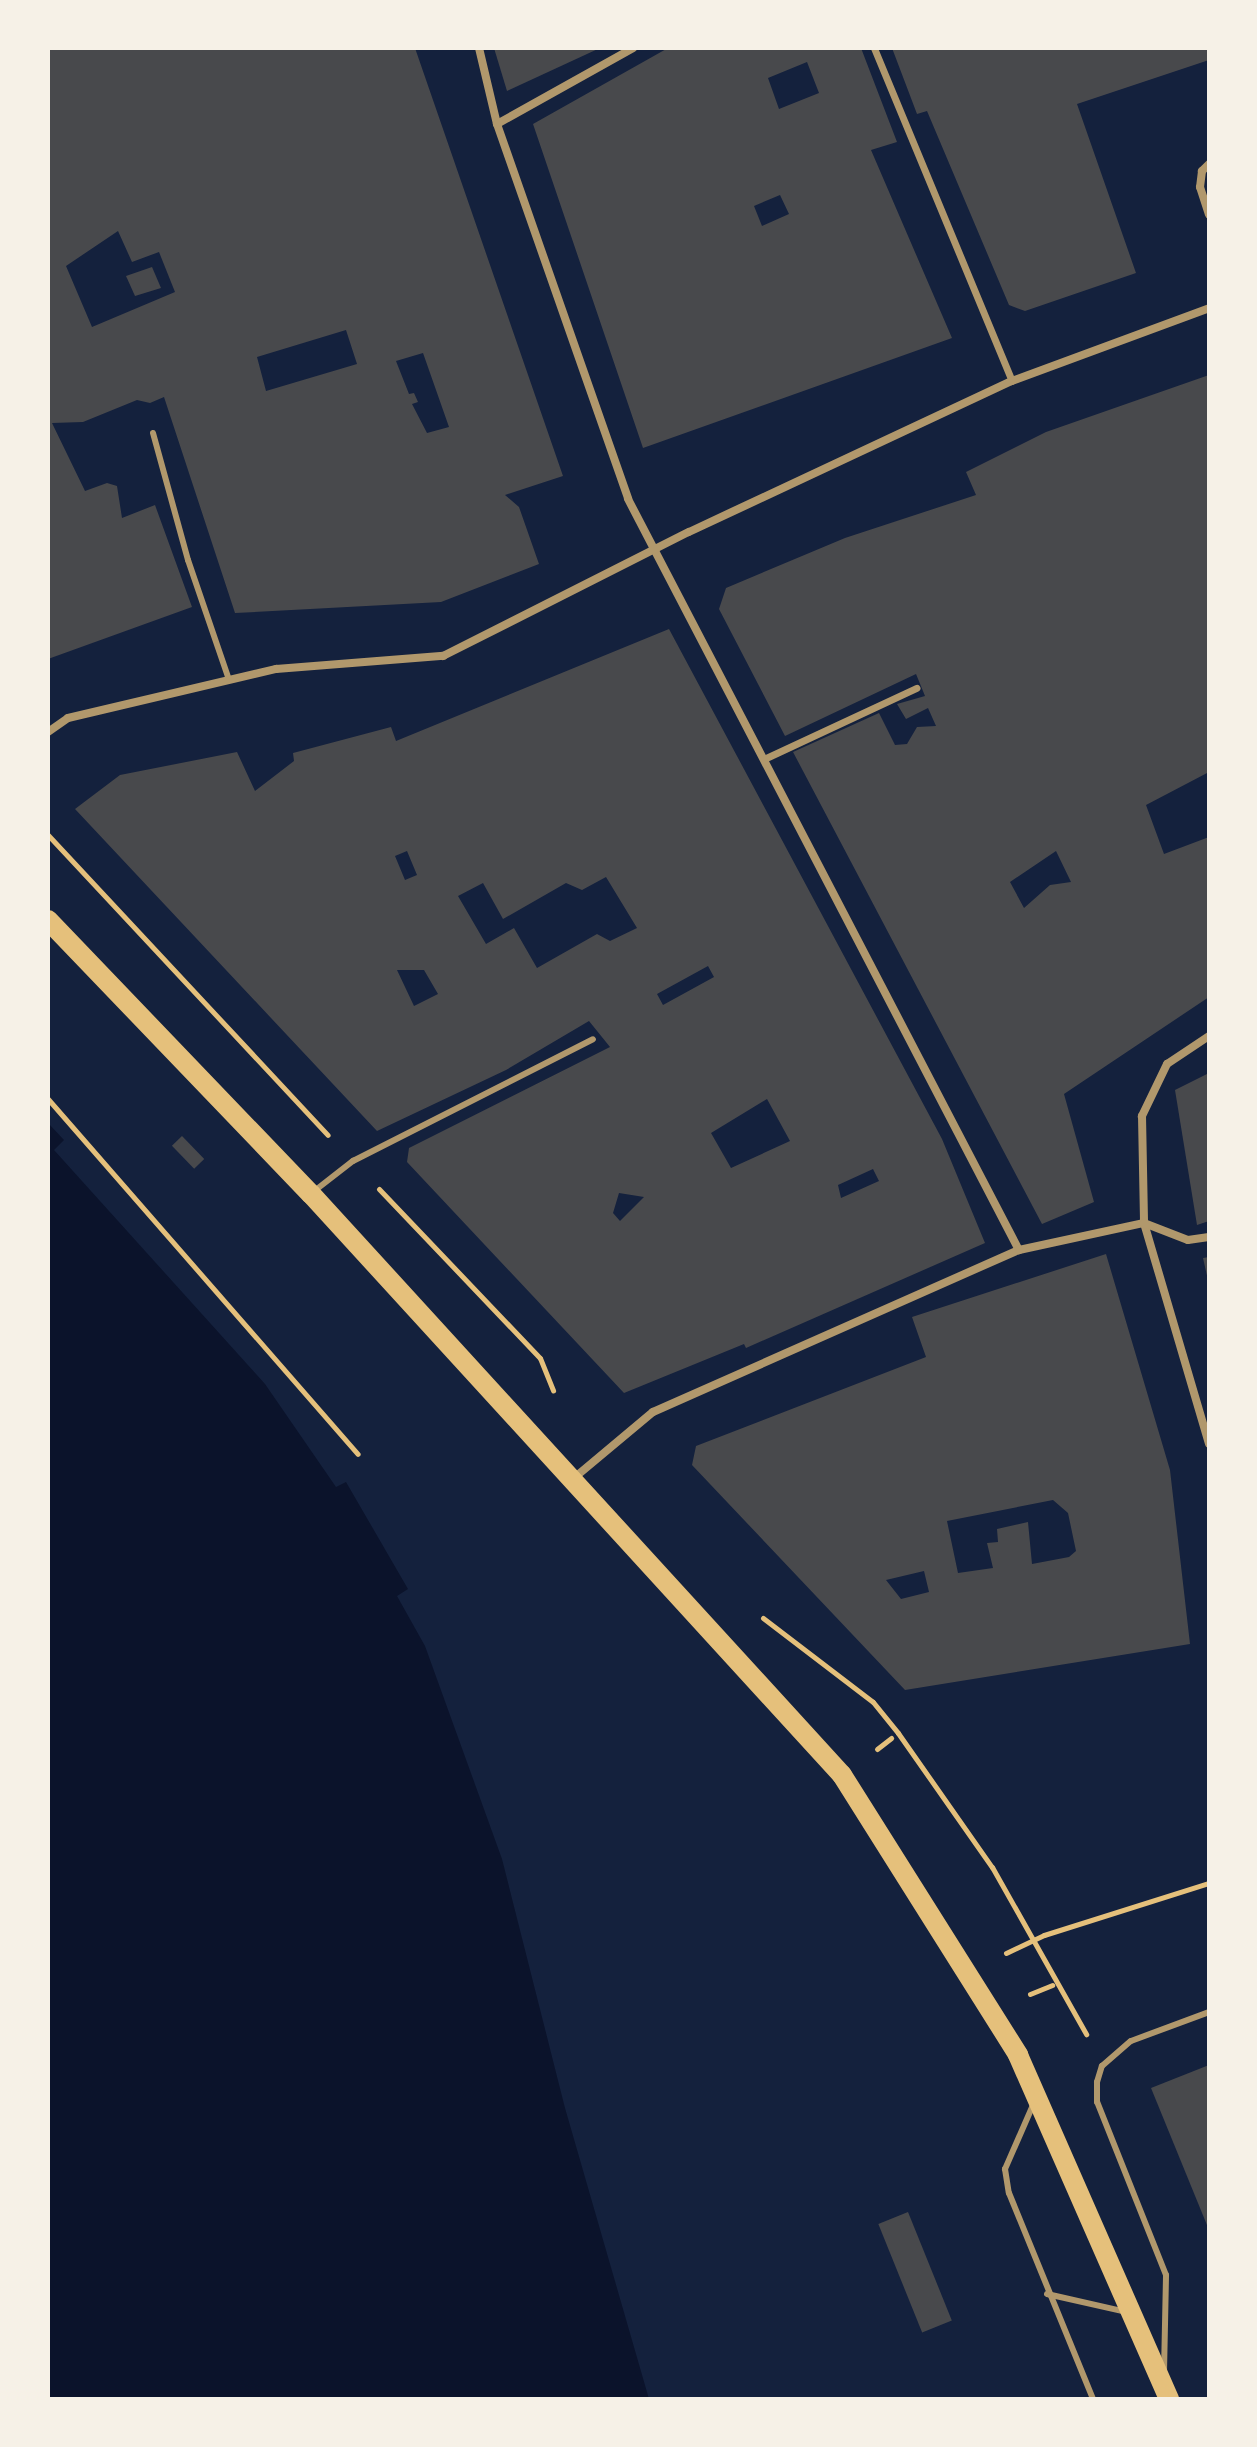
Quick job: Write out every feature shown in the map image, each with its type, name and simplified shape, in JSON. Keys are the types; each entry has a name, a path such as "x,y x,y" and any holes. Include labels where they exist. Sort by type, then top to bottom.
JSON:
{"main road":[{"path":"48,920 311,1194 574,1478 842,1775 968,1972 1036,2097 1166,2393"}],"street":[{"path":"479,48 497,124 628,499 654,553 686,601 1019,1250"},
{"path":"497,124 633,48"},
{"path":"874,48 1012,381"},
{"path":"1209,164 1202,171 1200,187 1209,215"},
{"path":"48,732 68,718 276,669 443,656 1012,381 1209,308"},
{"path":"766,758 916,688"},
{"path":"1209,1036 1167,1064 1142,1116 1144,1223 1209,1444"},
{"path":"574,1478 653,1412 1019,1250 1144,1223 1188,1240 1209,1237"}],"lane":[{"path":"153,433 188,560 229,680"},
{"path":"311,1194 353,1161 593,1039"},
{"path":"1166,2393 1166,2275 1097,2102 1097,2082 1106,2062 1131,2041 1209,2012"},
{"path":"1036,2097 1005,2169 1016,2214 1092,2396"},
{"path":"1047,2294 1132,2314"}],"path":[{"path":"48,1099 358,1454"},
{"path":"756,1610 873,1702 992,1867 1035,1939 1055,1983 1026,1996"},
{"path":"869,1754 891,1738"},
{"path":"968,1972 1035,1939 1209,1883"}],"water":[{"path":"48,1123 64,1140 54,1150 265,1384 336,1487 346,1482 408,1589 397,1596 425,1646 502,1859 565,2108 649,2399 48,2399"}],"building":[{"path":"48,48 415,48 563,476 505,495 519,507 539,564 441,602 235,613 164,397 150,403 137,400 83,422 52,423 85,491 107,483 117,486 122,518 155,505 192,607 48,659","holes":["118,231 132,262 159,252 175,292 92,327 66,266","346,330 357,364 266,391 257,357","423,353 449,427 427,433 412,404 418,402 414,393 409,394 396,361"]},
{"path":"494,48 600,48 507,91"},
{"path":"668,48 861,48 897,142 871,150 952,338 643,448 533,124","holes":["807,62 819,93 779,109 768,78","780,195 789,214 762,226 754,206"]},
{"path":"892,48 1209,48 1209,60 1077,104 1136,273 1025,311 1009,305 927,111 917,114"},
{"path":"152,267 161,288 135,296 126,276"},
{"path":"1209,375 1209,772 1146,805 1164,854 1209,837 1209,997 1064,1094 1094,1202 1042,1224 793,752 879,713 895,745 907,744 917,727 936,726 928,708 906,719 897,704 925,696 916,674 785,736 719,609 726,588 845,538 976,495 966,472 1046,432","holes":["1056,851 1071,882 1050,885 1024,908 1010,882"]},
{"path":"669,629 942,1139 985,1243 746,1348 744,1344 624,1393 407,1162 409,1148 610,1047 589,1021 506,1070 377,1131 75,809 120,775 237,752 255,791 294,761 293,753 391,727 396,741","holes":["407,851 417,875 405,880 395,856","606,877 637,928 610,941 597,934 537,968 514,928 486,944 458,896 483,883 503,919 566,883 582,890","708,966 714,977 663,1005 657,994","397,970 424,970 438,994 414,1006","767,1099 790,1141 731,1168 711,1133","873,1169 879,1181 841,1198 838,1185","619,1193 644,1197 620,1221 613,1213"]},
{"path":"1209,1073 1209,1221 1197,1225 1175,1090"},
{"path":"182,1136 204,1159 194,1169 172,1146"},
{"path":"1106,1254 1170,1470 1190,1644 905,1690 692,1465 696,1446 926,1357 912,1317","holes":["1053,1500 1068,1513 1076,1551 1069,1557 1032,1564 1028,1522 997,1529 998,1542 987,1543 993,1568 958,1573 947,1521","924,1571 929,1592 901,1599 886,1580"]},
{"path":"1209,1257 1209,1280 1208,1280 1203,1258"},
{"path":"1209,2065 1209,2230 1151,2088"},
{"path":"908,2212 952,2320 922,2332 878,2224"}]}
